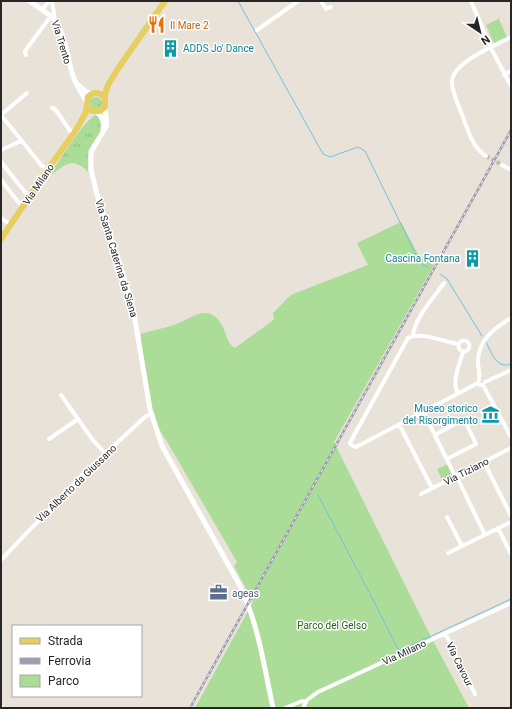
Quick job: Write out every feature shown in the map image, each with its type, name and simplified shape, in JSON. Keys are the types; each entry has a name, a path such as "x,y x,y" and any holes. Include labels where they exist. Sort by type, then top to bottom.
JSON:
{"main road":[{"path":"104,98 108,85 117,70 165,1"},
{"path":"74,133 84,116 87,103 94,93 117,70"},
{"path":"74,133 96,112 101,111 105,107 106,102 101,94 94,93"},
{"path":"87,103 90,110 96,112"},
{"name":"Via Milano","path":"1,239 74,133"}],"street":[{"path":"29,1 44,10 56,21"},
{"path":"44,10 51,1"},
{"name":"Via Trento","path":"51,1 77,88 87,103"},
{"path":"257,30 298,1"},
{"path":"321,1 326,9 331,7"},
{"path":"471,1 511,86"},
{"path":"44,10 53,7"},
{"path":"26,55 25,51 51,16"},
{"path":"486,156 479,151 473,142 453,89 452,82 454,72 471,58 511,37"},
{"path":"505,76 511,71"},
{"path":"75,82 85,91 94,93"},
{"path":"27,93 1,115 42,166 48,169"},
{"name":"Via Santa Caterina da Siena","path":"105,107 107,125 91,152 92,174 132,302 151,411 162,446 242,590 251,611 273,708"},
{"path":"52,108 55,109 74,133"},
{"path":"96,112 101,116 103,121 102,134"},
{"path":"1,150 21,140"},
{"path":"1,162 25,192 31,196"},
{"path":"502,165 511,170"},
{"path":"1,180 23,208"},
{"path":"1,218 11,225"},
{"path":"412,336 413,330 422,314 444,283"},
{"path":"511,318 491,332 482,344 478,357 482,382 511,437"},
{"path":"458,344 420,335 408,338 350,444 355,447 358,446 458,393 511,370"},
{"path":"458,344 462,340 468,342 469,346 468,349 463,352 455,387 458,393"},
{"path":"458,344 459,349 463,352"},
{"path":"61,394 92,439 105,454"},
{"name":"Via Alberto da Giussano","path":"1,560 83,474 151,411"},
{"path":"424,416 485,535"},
{"path":"49,439 78,419"},
{"path":"434,435 464,419 476,444 447,460"},
{"path":"400,424 432,488"},
{"name":"Via Tiziano","path":"421,494 511,448"},
{"path":"484,462 511,516"},
{"path":"447,517 462,546"},
{"path":"448,554 511,522"},
{"path":"498,528 511,554"},
{"name":"Via Milano","path":"303,708 306,702 318,692 511,603"},
{"name":"Via Cavour","path":"445,633 475,694"},
{"path":"285,708 302,701 306,702"}],"green space":[{"path":"498,17 507,37 494,43 486,25 498,19"},
{"path":"94,97 98,97 102,103 98,109 94,109 90,105 90,101"},
{"path":"96,115 100,117 102,129 89,149 88,172 78,164 70,163 52,174 51,173 79,132 91,118"},
{"name":"Parco del Gelso","path":"401,222 420,258 434,265 334,442 430,635 469,708 195,708 253,602 234,566 237,562 159,429 148,391 141,334 171,326 198,314 204,313 210,314 216,318 222,325 228,341 235,348 271,322 274,319 273,313 293,294 368,265 357,243"},
{"path":"448,464 453,475 442,480 437,469"}],"waterway":[{"path":"238,1 323,154 330,157 358,147 365,151 417,257 422,264 428,267"},
{"path":"440,274 447,279 482,336"},
{"path":"486,342 492,355 498,362 506,365 511,364"},
{"path":"318,495 369,592"},
{"path":"370,594 399,651 511,599"}],"tunnel":[{"path":"486,156 502,165"}],"railway":[{"path":"190,708 511,130"}],"place":[{"name":"Il Mare 2","path":"157,25"},
{"name":"ADDS Jo' Dance","path":"170,48"},
{"name":"Cascina Fontana","path":"473,258"},
{"name":"Museo storico del Risorgimento","path":"491,414"},
{"name":"ageas","path":"219,593"}]}
